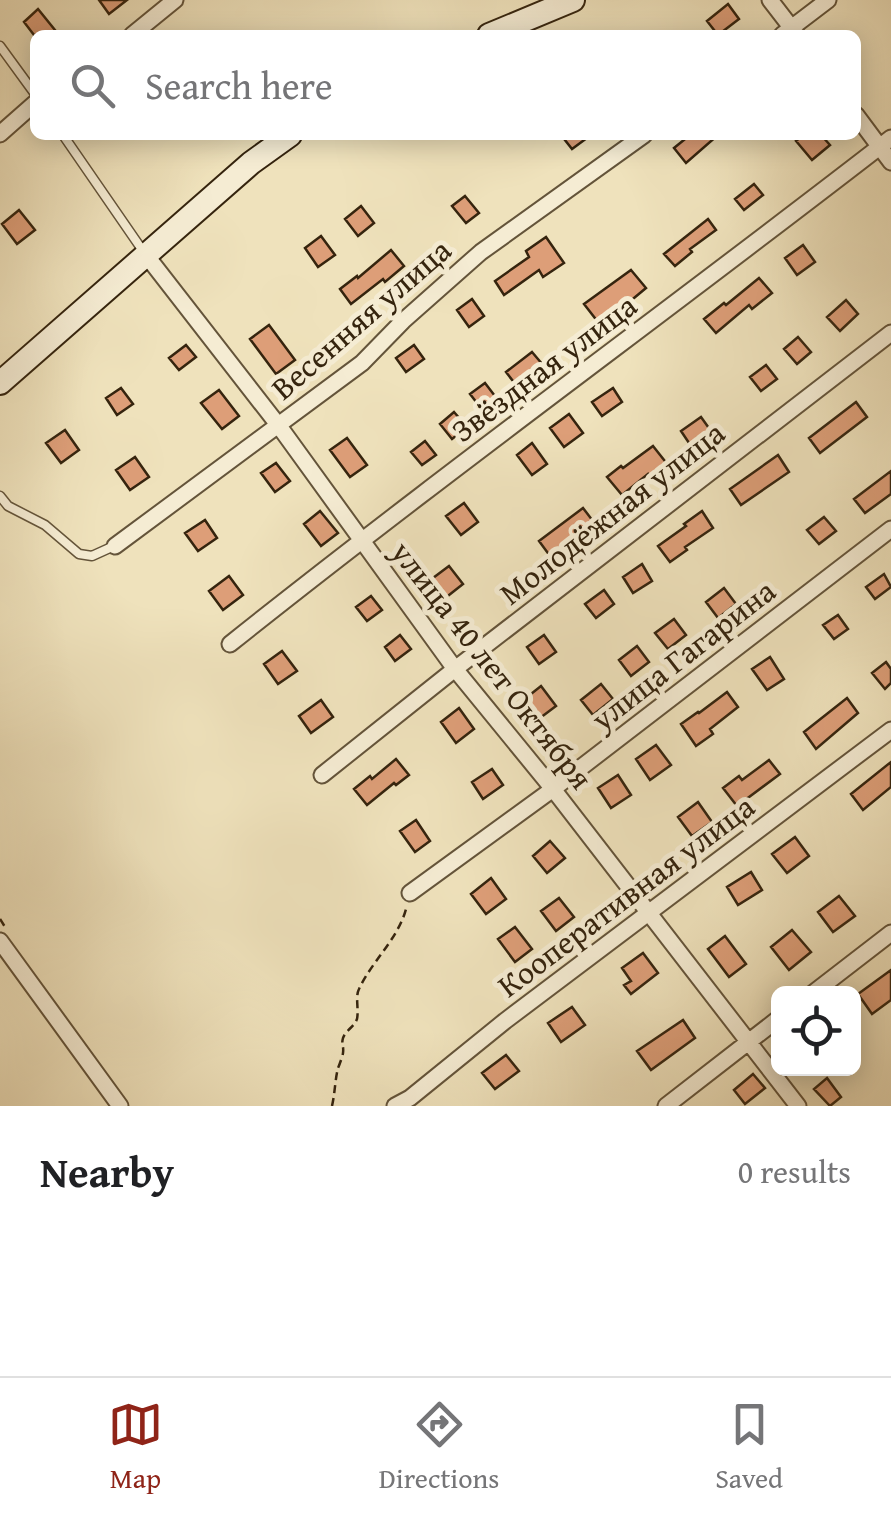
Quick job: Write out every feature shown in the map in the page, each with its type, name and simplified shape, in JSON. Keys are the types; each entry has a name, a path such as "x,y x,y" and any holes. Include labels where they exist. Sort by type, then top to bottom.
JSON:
{"main road":[{"path":"500,30 573,0"},
{"path":"0,382 251,163 283,140"}],"street":[{"path":"138,30 175,0"},
{"path":"770,0 788,30"},
{"path":"793,30 828,0"},
{"path":"0,134 30,107"},
{"path":"861,120 885,142 891,162"},
{"name":"Весенняя улица","path":"115,546 362,363 480,252 637,140"},
{"name":"Звёздная улица","path":"230,644 885,142"},
{"name":"улица 40 лет Октября","path":"146,255 279,426 455,668 798,1106"},
{"name":"Молодёжная улица","path":"322,775 891,333"},
{"name":"улица Гагарина","path":"410,893 553,789 891,529"},
{"name":"Кооперативная улица","path":"395,1106 891,730"},
{"path":"822,986 891,933"},
{"path":"0,941 120,1106"},
{"path":"666,1106 771,1024"}],"lane":[{"path":"0,46 30,87"},
{"path":"67,140 146,255"},
{"path":"0,496 8,506 45,525 79,554 92,556 115,546"}],"path":[{"path":"332,1106 342,1040 358,1015 357,991 403,918 410,893"}],"building":[{"path":"99,0 127,0 109,14"},
{"path":"728,4 739,19 725,30 714,30 707,21"},
{"path":"38,9 55,30 30,30 24,22"},
{"path":"565,140 584,140 572,149"},
{"path":"684,140 712,140 686,163 674,148"},
{"path":"826,140 830,145 812,160 796,141"},
{"path":"754,184 763,195 744,210 735,199"},
{"path":"465,196 479,213 466,223 452,206"},
{"path":"361,206 374,223 358,236 345,219"},
{"path":"19,210 35,230 17,244 2,224"},
{"path":"708,219 716,230 675,266 664,254"},
{"path":"321,236 335,255 318,267 305,248"},
{"path":"546,237 564,263 543,277 539,270 504,295 495,281 529,257 526,251"},
{"path":"803,245 815,262 797,275 785,258"},
{"path":"391,250 404,266 351,304 340,289"},
{"path":"631,270 646,288 598,322 584,304"},
{"path":"759,278 772,293 752,309 749,305 716,333 704,319"},
{"path":"472,299 484,316 469,327 457,310"},
{"path":"846,300 858,314 840,331 827,317"},
{"path":"269,325 295,360 276,374 250,339"},
{"path":"798,337 811,352 797,364 784,349"},
{"path":"186,345 196,357 179,370 169,358"},
{"path":"414,345 424,359 406,372 396,358"},
{"path":"532,352 543,365 516,385 506,372"},
{"path":"766,365 777,379 761,391 750,377"},
{"path":"485,383 498,400 484,412 470,394"},
{"path":"121,388 133,404 117,415 106,398"},
{"path":"613,388 622,402 602,416 592,402"},
{"path":"219,390 239,416 222,429 201,403"},
{"path":"856,402 867,417 820,453 809,438"},
{"path":"454,412 467,427 452,439 440,424"},
{"path":"569,414 583,433 564,447 550,428"},
{"path":"701,417 711,431 691,446 681,431"},
{"path":"65,430 79,450 61,463 46,443"},
{"path":"347,438 367,465 350,477 330,450"},
{"path":"425,441 436,455 422,465 411,452"},
{"path":"532,443 547,464 532,475 517,455"},
{"path":"653,446 668,465 650,478 648,474 622,495 607,477"},
{"path":"778,455 789,472 741,505 730,489"},
{"path":"135,457 149,477 130,490 116,470"},
{"path":"276,463 290,481 275,492 261,473"},
{"path":"891,471 891,494 865,513 854,499"},
{"path":"464,503 478,522 461,535 446,516"},
{"path":"583,508 596,525 553,560 539,541"},
{"path":"320,511 338,533 321,546 304,524"},
{"path":"702,511 713,528 670,562 658,546"},
{"path":"824,517 836,531 819,544 807,530"},
{"path":"205,520 217,538 198,551 185,533"},
{"path":"642,564 652,581 633,593 623,577"},
{"path":"449,566 463,584 444,599 429,581"},
{"path":"884,574 891,587 875,599 866,587"},
{"path":"229,576 243,595 223,610 209,591"},
{"path":"724,588 736,604 718,618 706,602"},
{"path":"604,590 614,604 596,618 585,604"},
{"path":"371,596 382,610 367,621 356,607"},
{"path":"838,615 848,629 834,639 823,625"},
{"path":"674,619 686,635 668,649 655,633"},
{"path":"400,635 411,649 395,661 385,647"},
{"path":"544,635 556,652 539,664 527,647"},
{"path":"637,646 649,662 631,676 619,660"},
{"path":"282,651 297,671 278,684 264,664"},
{"path":"770,657 784,679 767,690 752,669"},
{"path":"886,662 891,669 891,683 885,689 872,673"},
{"path":"601,684 613,699 593,715 581,700"},
{"path":"541,686 556,706 536,721 521,702"},
{"path":"727,692 738,707 696,746 681,724"},
{"path":"847,698 858,713 816,749 804,732"},
{"path":"321,700 333,717 311,733 299,716"},
{"path":"459,708 474,729 456,743 441,722"},
{"path":"656,745 671,765 650,780 636,759"},
{"path":"396,759 409,775 367,805 354,789"},
{"path":"769,760 780,774 737,806 723,788 739,776 742,780"},
{"path":"891,762 891,787 863,810 851,794"},
{"path":"492,769 503,785 483,799 472,782"},
{"path":"618,775 631,795 611,808 598,788"},
{"path":"698,802 712,822 692,836 678,817"},
{"path":"416,820 430,841 415,852 400,831"},
{"path":"795,837 809,856 787,873 772,854"},
{"path":"550,841 565,858 547,873 533,856"},
{"path":"751,872 762,890 738,905 727,887"},
{"path":"491,878 506,899 486,914 471,894"},
{"path":"839,896 855,916 833,932 818,912"},
{"path":"559,898 574,917 556,931 541,911"},
{"path":"515,927 532,949 515,962 498,939"},
{"path":"792,930 811,952 789,970 771,947"},
{"path":"725,936 746,964 729,977 708,949"},
{"path":"643,953 658,973 631,994 624,985 631,981 622,968"},
{"path":"891,970 891,1000 872,1014 861,992"},
{"path":"572,1007 585,1025 561,1042 548,1023"},
{"path":"683,1020 695,1038 651,1070 637,1051"},
{"path":"506,1055 519,1071 495,1089 482,1073"},
{"path":"753,1074 765,1088 745,1104 734,1090"},
{"path":"827,1078 841,1097 830,1106 814,1089"}]}
